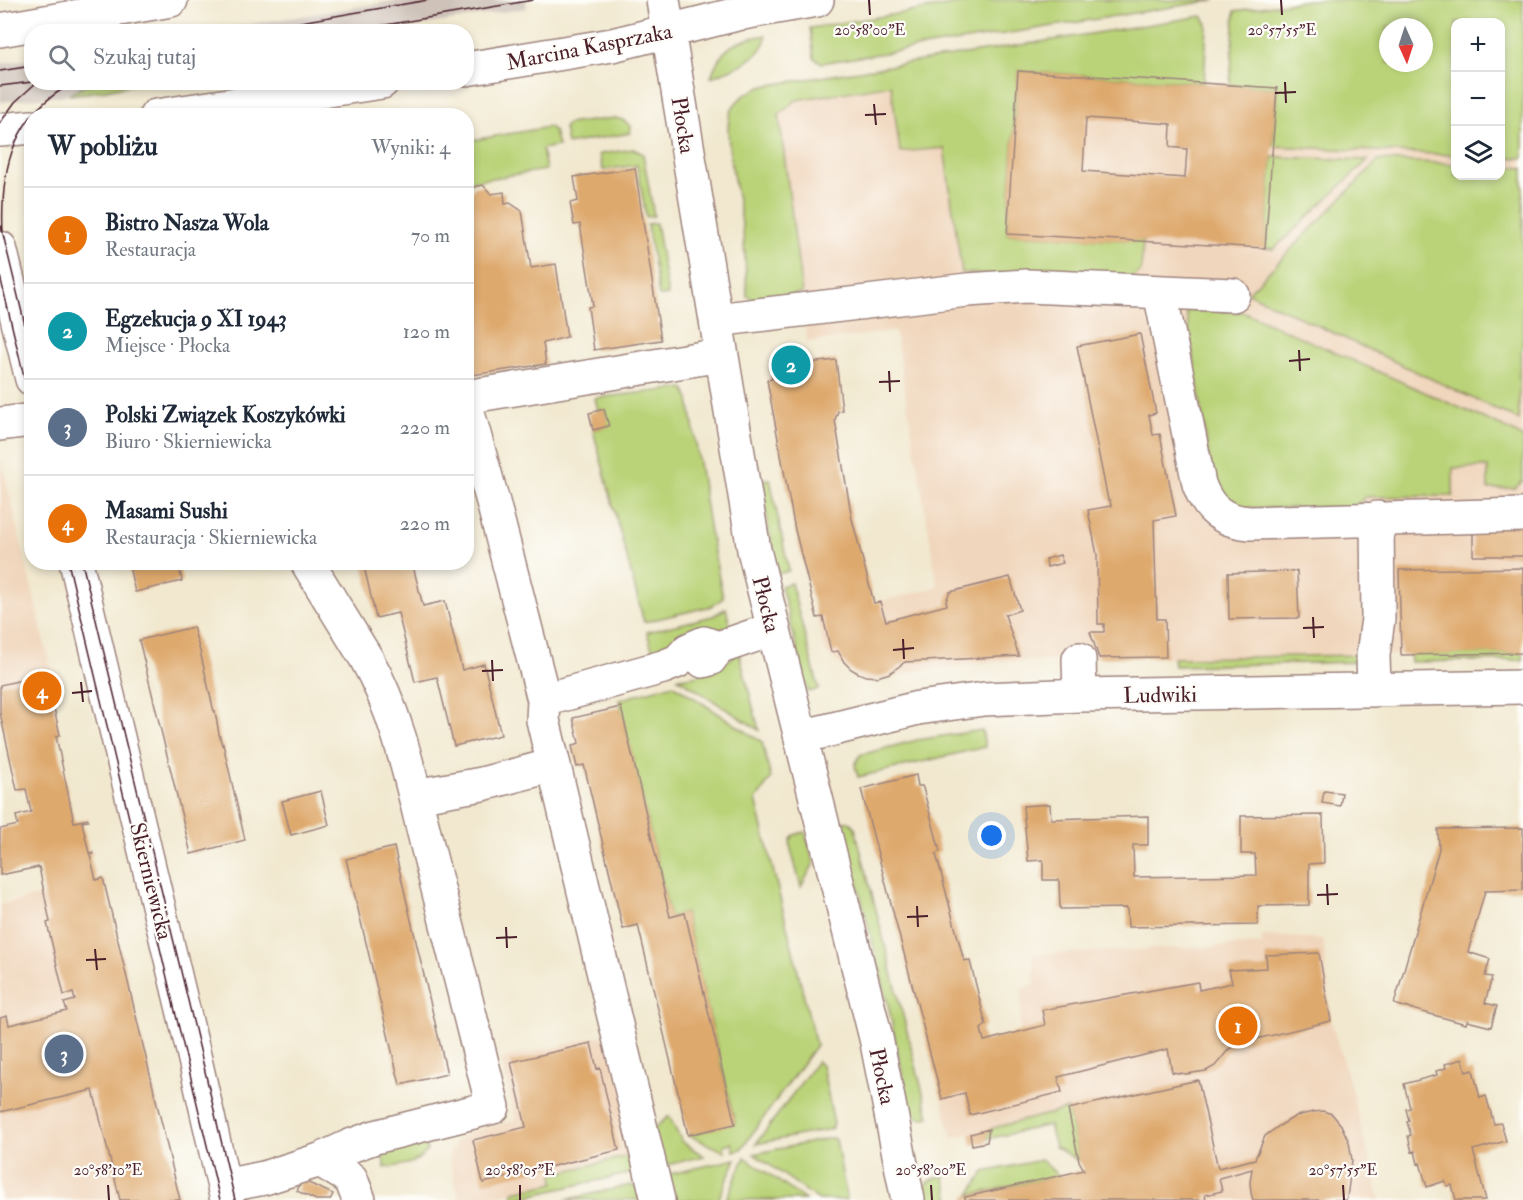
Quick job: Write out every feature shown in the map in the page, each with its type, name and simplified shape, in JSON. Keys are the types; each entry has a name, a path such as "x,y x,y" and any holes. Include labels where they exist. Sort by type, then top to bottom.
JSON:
{"street":[{"path":"34,24 171,0"},
{"name":"Marcina Kasprzaka","path":"474,68 593,49 665,16 758,10 817,0"},
{"name":"Płocka","path":"665,16 750,528 773,629 876,1038 909,1200"},
{"path":"0,30 24,26"},
{"path":"209,108 329,90"},
{"path":"0,130 24,128"},
{"path":"0,248 24,346"},
{"path":"716,320 987,288 1047,287 1233,295"},
{"path":"1160,292 1199,484 1207,502 1214,510 1230,520 1240,522 1523,515"},
{"path":"474,396 721,355"},
{"path":"0,424 24,421"},
{"path":"474,435 544,700 543,720 658,1200"},
{"path":"1374,690 1373,655 1378,619 1377,518"},
{"name":"Skierniewicka","path":"78,570 226,1193"},
{"path":"226,1193 320,1160 375,1137 493,1107 415,796 388,706 374,672 312,570"},
{"path":"544,700 663,667 678,661 688,650 704,644 718,648 773,629"},
{"path":"1079,659 1080,695"},
{"name":"Ludwiki","path":"801,737 918,708 984,699 1080,695 1523,687"},
{"path":"415,796 482,784 554,765"},
{"path":"320,1160 351,1179 359,1200"}],"shaded area":[{"path":"400,0 526,0 527,8 430,24 252,24"},
{"path":"1523,0 1523,653 1097,658 992,662 918,671 865,683 826,653 817,618 938,587 895,331 807,342 779,115 796,100 1200,39 1195,82 1268,87 1272,31"},
{"path":"24,60 24,90 77,90 70,95 0,102 0,64"},
{"path":"0,454 24,555 24,570 28,570 52,673 0,685"},
{"path":"103,882 180,1200 0,1200 0,905"},
{"path":"1262,936 1323,939 1331,1021 1380,1200 1090,1200 1068,1109 952,1138 930,1054 1020,1032 1022,990 1035,983 1033,955 1262,944"},
{"path":"601,1036 612,1044 637,1154 553,1174 555,1183 477,1200 459,1200 449,1156 457,1141 470,1132 516,1120 501,1059"}],"green space":[{"path":"982,0 1216,0 822,63 814,58 810,28"},
{"path":"1308,0 1523,0 1523,158 1505,157 1505,18 1451,18 1451,155 1273,146 1277,88 1230,85 1235,11"},
{"path":"1202,16 1207,24 1204,83 1018,71 1007,234 1143,241 1141,270 1136,275 1128,279 962,273 944,148 900,152 891,85 796,100 779,115 802,293 755,300 747,296 743,231 728,135 731,111 745,95 764,86"},
{"path":"766,35 764,43 753,57 737,67 711,77 724,52 746,39"},
{"path":"77,90 106,90 70,95"},
{"path":"615,118 631,126 630,133 567,144 564,128 567,124"},
{"path":"549,127 554,131 558,146 542,149 546,170 474,181 474,140"},
{"path":"634,149 643,154 654,216 646,217 637,165 603,170 599,154"},
{"path":"1272,157 1368,160 1274,249 1265,248"},
{"path":"1379,160 1451,164 1451,180 1505,180 1505,166 1523,168 1523,340 1519,371 1519,420 1248,293"},
{"path":"656,223 668,295 659,296 647,224"},
{"path":"1186,310 1244,312 1512,431 1523,438 1523,481 1515,488 1488,489 1488,467 1453,468 1453,496 1365,497 1355,507 1239,508 1214,489"},
{"path":"684,388 689,400 723,598 712,606 644,622 593,430 608,426 604,409 598,411 595,398"},
{"path":"766,479 770,479 789,571 778,574 760,485"},
{"path":"791,583 819,689 808,692 781,586"},
{"path":"726,608 730,626 654,656 647,632 713,616"},
{"path":"739,653 759,730 678,678 704,673"},
{"path":"1523,653 1523,660 1411,662 1410,654"},
{"path":"1364,655 1364,662 1174,666 1173,658"},
{"path":"673,684 762,742 771,778 756,800 816,1045 741,1149 734,1151 732,1143 724,1145 725,1152 688,1135 735,1123 685,913 670,917 619,700"},
{"path":"982,730 985,747 858,777 855,765 860,755 917,740"},
{"path":"846,821 855,828 929,1117 914,1116 910,1112 888,1004 842,822"},
{"path":"805,832 814,863 801,887 790,846 796,834"},
{"path":"817,1061 822,1065 834,1124 831,1129 756,1144"},
{"path":"1068,1109 1079,1161 1055,1147 1049,1125 987,1139 989,1129"},
{"path":"669,1116 682,1142 704,1156 659,1167 651,1131"},
{"path":"832,1138 836,1140 847,1200 819,1200 754,1154"},
{"path":"419,1139 424,1142 427,1150 424,1155 409,1164 385,1168 380,1144"},
{"path":"637,1154 641,1171 514,1199 513,1192 554,1183 553,1174"},
{"path":"745,1157 805,1200 726,1200"},
{"path":"736,1159 718,1200 667,1200 661,1176"},
{"path":"1041,1160 1059,1176 970,1195 984,1172"},
{"path":"944,1175 950,1200 926,1200 925,1190 928,1183"},
{"path":"631,1185 644,1191 646,1200 565,1200"}],"building":[{"path":"1018,71 1277,88 1265,248 1007,234","holes":["1086,118 1171,124 1170,147 1187,149 1185,178 1083,171"]},
{"path":"635,168 661,340 594,350 588,307 593,306 580,224 574,225 570,203 578,201 574,177"},
{"path":"483,185 491,194 504,192 505,204 510,203 522,211 531,268 556,264 567,337 543,343 546,364 474,375 474,187"},
{"path":"1140,334 1156,413 1149,415 1153,435 1160,434 1176,516 1154,520 1157,619 1165,619 1166,657 1099,658 1090,632 1104,632 1104,624 1098,624 1097,555 1088,510 1111,506 1077,346"},
{"path":"836,360 842,410 838,411 835,420 852,519 874,603 880,602 886,621 947,605 946,601 950,592 1010,577 1020,610 1005,615 1019,656 905,662 890,673 877,677 858,673 844,662 838,651 831,652 823,617 817,618 795,530 767,380 772,379 770,367"},
{"path":"604,409 609,426 593,430 589,413"},
{"path":"1523,523 1523,556 1473,556 1473,524"},
{"path":"1060,555 1063,563 1047,567 1046,559"},
{"path":"1523,568 1523,653 1401,655 1399,570"},
{"path":"130,570 180,570 182,581 135,592"},
{"path":"365,570 414,570 423,606 445,601 462,670 484,664 501,735 454,746 437,677 415,682 398,613 376,618"},
{"path":"1297,571 1299,618 1229,619 1228,573"},
{"path":"193,627 245,840 191,854 139,640"},
{"path":"52,673 53,676 47,677 60,735 56,736 74,822 88,819 89,821 82,822 89,853 94,854 90,855 96,880 103,878 180,1200 120,1200 93,1090 0,1112 0,1018 7,1016 9,1025 67,1011 64,1003 75,1000 73,993 64,995 47,923 50,922 39,867 0,875 0,829 18,825 16,816 31,812 26,789 17,790 0,713 0,685"},
{"path":"621,707 670,917 685,913 735,1124 688,1135 638,925 623,929 584,765 577,767 572,746 579,743 573,718"},
{"path":"916,775 918,786 923,788 940,851 936,854 964,961 970,961 986,1025 981,1029 984,1041 1045,1025 1042,1010 1198,982 1199,990 1232,983 1229,970 1267,968 1266,955 1319,953 1331,1021 1240,1043 1229,1049 1215,1066 1206,1071 1186,1074 1172,1072 1168,1049 1058,1077 1062,1092 970,1115 965,1093 942,1099 861,789"},
{"path":"321,791 329,825 291,835 282,801"},
{"path":"1324,791 1342,793 1340,806 1322,803"},
{"path":"1050,804 1051,819 1148,816 1148,845 1133,845 1134,877 1256,875 1255,854 1241,854 1241,816 1323,815 1324,863 1309,864 1309,905 1258,906 1258,925 1128,927 1127,908 1060,909 1059,880 1043,880 1043,860 1028,861 1023,806"},
{"path":"1523,828 1523,890 1485,891 1468,952 1490,959 1485,976 1492,977 1485,1003 1497,1006 1491,1027 1467,1021 1466,1024 1394,1004 1439,849 1438,829"},
{"path":"394,847 447,1074 400,1085 346,859"},
{"path":"591,1043 597,1069 600,1068 619,1150 483,1183 473,1140 526,1127 511,1062"},
{"path":"1463,1059 1466,1072 1473,1070 1480,1098 1486,1096 1494,1124 1501,1123 1506,1141 1473,1150 1486,1200 1456,1200 1452,1185 1447,1186 1445,1181 1427,1187 1415,1151 1412,1152 1408,1136 1411,1135 1406,1109 1410,1108 1404,1084 1437,1075 1436,1071 1446,1068 1445,1064"},
{"path":"1198,1080 1218,1168 1255,1159 1265,1136 1279,1126 1296,1116 1323,1111 1332,1114 1341,1125 1349,1142 1352,1160 1347,1198 1345,1200 1253,1200 1250,1182 1252,1169 1219,1178 1222,1191 1205,1195 1206,1200 965,1200 965,1197 1084,1170 1079,1161 1068,1109"},
{"path":"989,1129 987,1142 972,1145 970,1134"},
{"path":"302,1180 333,1194 330,1200 316,1200 297,1191"}],"tram line":[{"path":"288,24 428,0"},
{"path":"391,24 533,0"},
{"path":"0,71 24,67"},
{"path":"0,86 24,83"},
{"path":"0,123 15,102 28,90"},
{"path":"39,108 62,90"},
{"path":"3,233 4,186 8,165 24,126"},
{"path":"1,226 24,321"},
{"path":"0,276 24,376"},
{"path":"70,570 220,1200"},
{"path":"84,570 235,1200"}],"place":[{"name":"Egzekucja 9 XI 1943","path":"791,365"},
{"name":"Masami Sushi","path":"42,691"},
{"name":"Bistro Nasza Wola","path":"1238,1026"},
{"name":"Polski Związek Koszykówki","path":"64,1054"}]}
